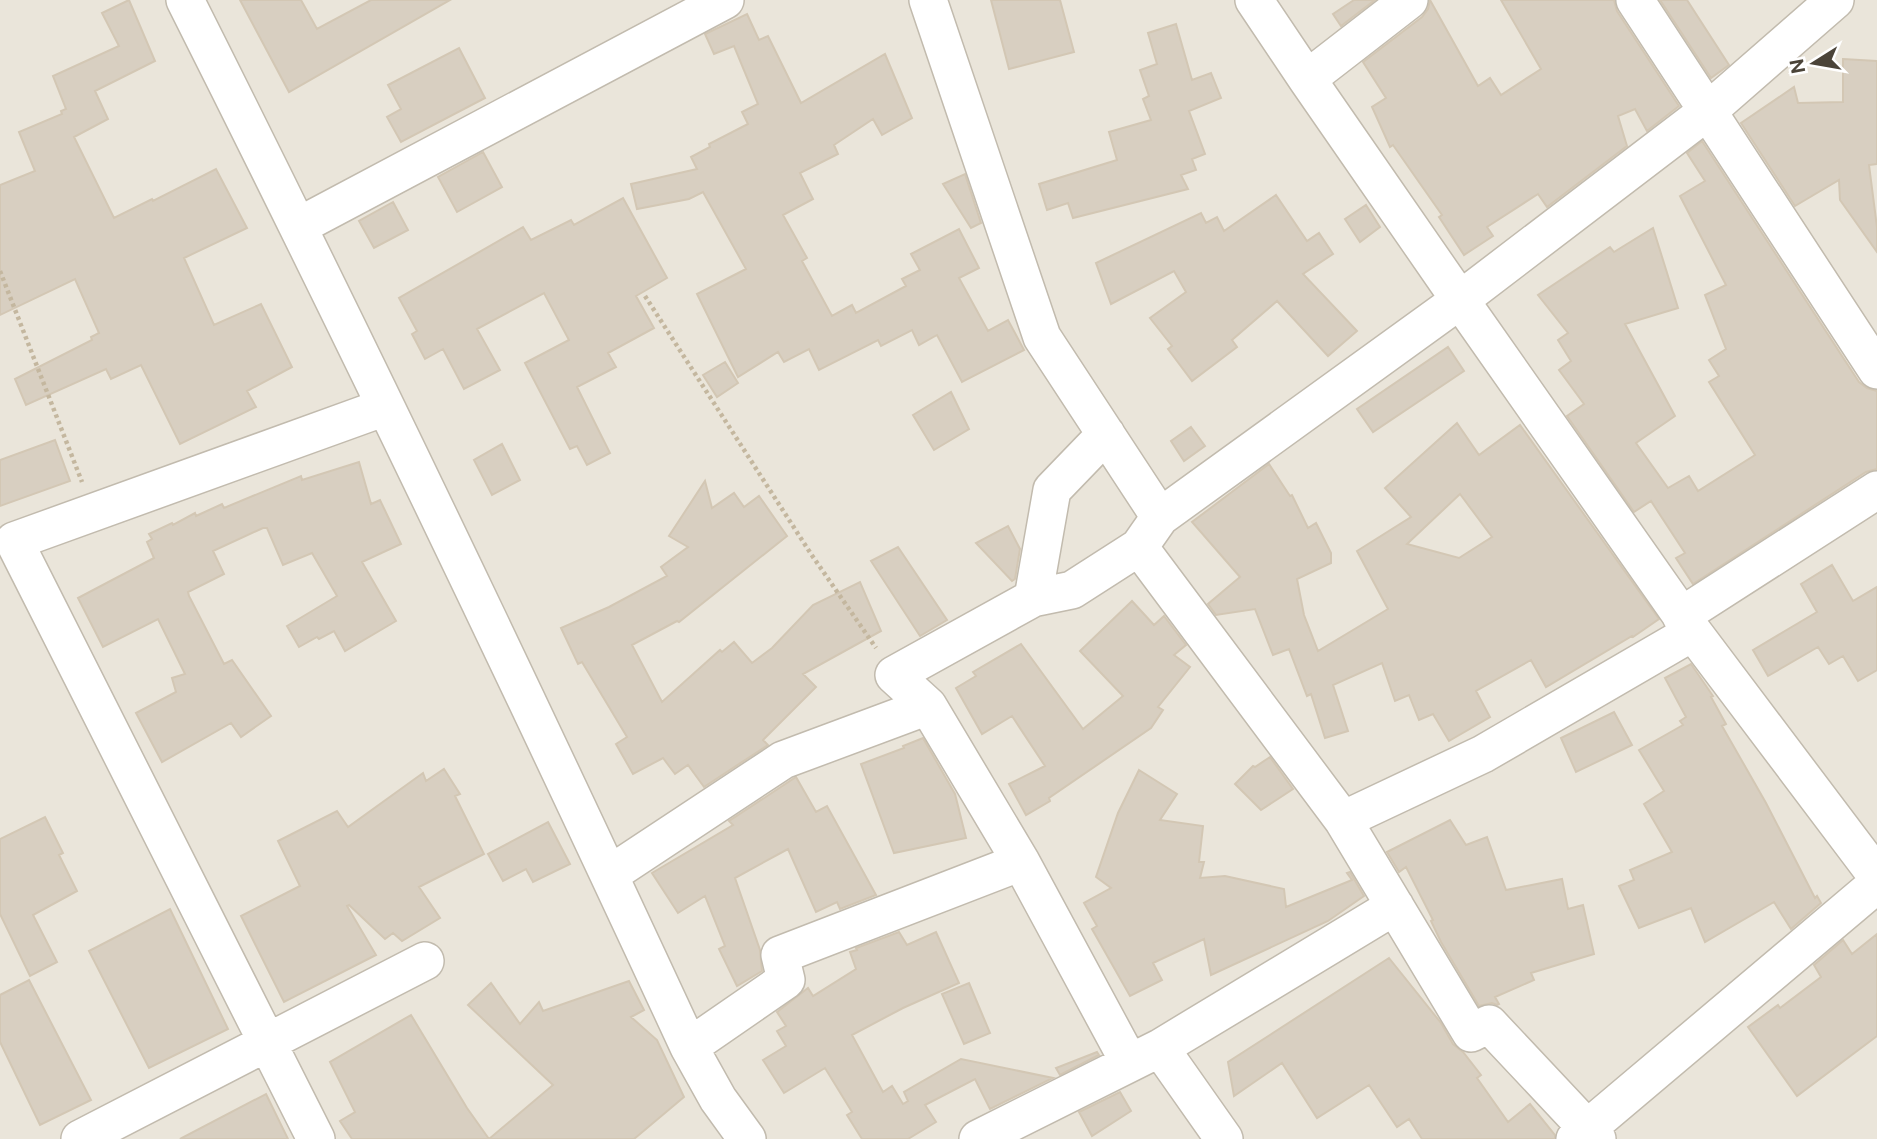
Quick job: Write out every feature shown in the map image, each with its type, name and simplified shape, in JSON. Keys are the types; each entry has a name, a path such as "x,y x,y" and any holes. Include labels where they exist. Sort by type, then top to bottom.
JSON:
{"street":[{"path":"185,0 299,226 535,716 689,1047 718,1099 747,1139"},
{"path":"299,226 725,0"},
{"path":"928,0 1042,337 1160,517"},
{"path":"1254,0 1687,624 1877,876"},
{"path":"1307,79 1409,0"},
{"path":"1635,0 1877,370"},
{"path":"1224,1139 1145,1055 1021,862 928,706 894,675 1033,598 1072,590 1139,547 1160,517 1460,300 1709,110 1835,0"},
{"path":"316,1139 7,543 385,407"},
{"path":"1033,598 1052,490 1105,434"},
{"path":"1343,820 1483,754 1687,624 1877,490"},
{"path":"1139,547 1343,820 1471,1033 1489,1024 1587,1136 1877,884"},
{"path":"609,874 783,760 928,706"},
{"path":"689,1047 786,979 780,955 1021,862"},
{"path":"978,1139 1145,1055 1395,906"},
{"path":"79,1139 425,961"}],"path":[{"path":"0,271 83,484"},
{"path":"645,296 811,554 894,675"}],"shaded area":[{"path":"0,0 1877,0 1877,1139 0,1139"}],"building":[{"path":"129,0 155,61 95,91 108,119 74,137 114,218 216,169 247,228 184,258 214,325 261,304 292,367 247,391 256,407 180,444 141,365 111,379 106,369 26,405 15,379 92,340 91,337 99,333 75,279 0,315 0,185 35,171 19,132 62,114 61,111 66,109 53,76 119,46 102,13"},
{"path":"240,0 301,0 317,29 371,0 450,0 289,92"},
{"path":"991,0 1060,0 1074,52 1009,69"},
{"path":"1354,0 1375,0 1341,26 1333,14"},
{"path":"1430,0 1478,86 1490,78 1501,95 1541,69 1501,0 1614,0 1617,11 1679,106 1647,131 1635,109 1618,116 1627,146 1547,207 1538,194 1487,227 1493,236 1464,255 1439,217 1442,215 1393,145 1390,147 1372,107 1386,98 1363,62 1422,17"},
{"path":"1660,0 1687,0 1729,65 1711,78"},
{"path":"747,14 759,40 768,36 801,103 885,54 912,118 882,135 873,119 834,145 838,154 800,173 813,199 783,215 807,258 802,261 832,316 852,305 856,313 906,286 902,279 920,270 911,254 959,229 979,268 959,278 988,331 1008,320 1024,350 962,382 937,335 919,345 912,330 881,346 878,340 819,370 809,349 784,362 778,352 738,377 697,294 746,269 703,192 689,199 637,209 631,184 697,169 691,157 710,147 709,144 748,124 742,112 758,104 734,46 714,54 705,34"},
{"path":"1176,24 1192,80 1211,73 1221,98 1189,111 1205,154 1192,159 1196,170 1181,175 1188,189 1073,218 1068,203 1047,210 1039,184 1117,160 1109,132 1151,120 1143,99 1149,96 1140,70 1157,64 1148,33"},
{"path":"459,48 485,98 401,142 387,117 401,109 388,85"},
{"path":"1843,59 1877,61 1877,164 1869,165 1877,227 1877,252 1840,200 1839,180 1795,206 1741,123 1794,87 1798,103 1843,102"},
{"path":"1702,141 1859,382 1877,391 1877,469 1866,472 1693,584 1676,558 1685,553 1651,501 1634,512 1567,416 1584,404 1559,370 1571,361 1558,340 1568,333 1538,295 1610,247 1614,252 1653,228 1678,308 1625,324 1675,416 1636,443 1668,488 1689,476 1698,491 1755,455 1709,382 1719,376 1709,360 1726,349 1705,295 1726,285 1680,196 1705,181 1687,153"},
{"path":"483,152 502,187 457,212 438,177"},
{"path":"965,174 981,223 971,228 943,184"},
{"path":"1276,195 1307,241 1319,233 1333,254 1303,274 1357,331 1328,356 1277,301 1232,340 1237,347 1192,381 1168,349 1172,346 1150,318 1186,292 1174,271 1111,304 1096,263 1201,213 1206,223 1217,217 1224,231"},
{"path":"623,198 667,278 636,296 654,328 608,353 616,367 577,387 610,453 587,465 577,446 570,449 525,363 569,340 544,293 477,329 500,370 464,389 443,349 425,359 412,334 417,331 399,298 523,227 531,240 571,220 574,225"},
{"path":"393,202 408,230 374,248 359,221"},
{"path":"1366,205 1380,227 1360,242 1345,219"},
{"path":"1448,347 1464,371 1373,432 1357,409"},
{"path":"725,362 738,383 717,397 703,375"},
{"path":"951,392 969,429 934,450 913,415"},
{"path":"1457,423 1479,455 1520,425 1659,619 1546,687 1531,660 1476,691 1490,717 1449,741 1433,714 1419,720 1409,695 1395,701 1382,663 1333,685 1348,731 1325,738 1311,694 1307,696 1289,649 1273,655 1255,609 1216,615 1208,604 1240,577 1192,522 1269,464 1290,496 1292,495 1308,528 1316,523 1331,553 1331,563 1297,579 1304,615 1318,651 1388,609 1357,551 1411,517 1385,488","holes":["1460,494 1492,537 1459,558 1407,544"]},
{"path":"1191,427 1205,446 1184,461 1171,441"},
{"path":"55,440 70,481 0,506 0,460"},
{"path":"502,444 520,480 492,495 474,460"},
{"path":"359,462 371,504 380,500 401,544 362,562 396,621 345,651 334,631 299,647 287,626 337,596 312,553 283,565 267,528 213,551 224,574 188,592 189,596 224,664 232,660 271,716 241,737 231,723 162,762 136,713 176,692 172,678 185,674 158,619 103,647 78,598 154,558 147,542 152,539 149,534 195,513 196,516 222,504 224,508 301,476 302,480"},
{"path":"705,481 712,508 734,493 744,507 759,496 787,536 679,622 632,645 662,702 720,650 722,652 734,642 752,663 772,648 813,605 860,582 881,631 803,674 816,687 763,740 768,745 704,787 688,765 675,774 663,758 633,774 616,744 627,737 582,662 578,664 561,628 609,607 667,576 661,567 688,547 669,536"},
{"path":"1008,526 1020,549 1015,579 1012,581 976,543"},
{"path":"898,547 947,620 920,636 871,561"},
{"path":"1832,565 1853,601 1877,587 1877,670 1858,681 1843,656 1829,664 1818,647 1768,676 1753,650 1817,612 1801,584"},
{"path":"1132,601 1154,625 1164,616 1186,645 1174,655 1190,667 1158,707 1163,710 1151,728 1049,798 1050,801 1026,815 1009,784 1045,766 1012,716 982,734 956,688 976,676 973,672 1021,644 1083,729 1123,696 1080,651"},
{"path":"1691,664 1713,696 1711,697 1726,724 1722,726 1815,898 1817,896 1821,903 1791,929 1774,902 1705,942 1691,908 1639,928 1619,886 1634,880 1630,870 1672,852 1644,804 1664,791 1639,750 1683,725 1680,721 1686,717 1665,678"},
{"path":"1614,712 1632,745 1576,772 1561,738"},
{"path":"923,738 955,794 966,838 894,853 861,764"},
{"path":"1270,757 1293,789 1261,810 1235,784 1253,766"},
{"path":"444,769 460,794 455,796 484,854 419,887 440,918 402,941 393,933 385,939 347,906 376,955 284,1002 241,916 300,886 278,841 337,811 348,827 423,773 426,781"},
{"path":"1139,770 1177,794 1160,820 1203,826 1199,862 1204,862 1200,878 1225,876 1284,889 1286,907 1352,880 1347,873 1350,872 1364,896 1328,921 1211,975 1204,939 1153,963 1162,980 1130,996 1092,929 1097,926 1084,903 1111,888 1096,877 1118,813"},
{"path":"796,777 816,812 827,806 876,895 840,909 837,902 816,912 788,849 735,878 760,950 762,971 737,986 719,949 725,946 705,896 678,913 652,873 733,825 729,821"},
{"path":"45,817 63,853 59,855 77,891 33,915 57,962 30,976 0,914 0,839"},
{"path":"1450,820 1466,845 1487,837 1506,890 1562,879 1568,909 1583,905 1594,954 1531,973 1534,980 1495,997 1499,1004 1479,1006 1441,942 1406,867 1399,872 1387,852"},
{"path":"548,822 570,864 533,882 526,869 503,881 488,854"},
{"path":"170,909 228,1029 149,1068 89,951"},
{"path":"899,932 907,945 936,932 959,983 852,1035 883,1092 892,1086 903,1104 908,1101 904,1092 961,1059 1053,1078 990,1109 975,1079 925,1105 936,1122 908,1139 862,1139 847,1115 852,1112 825,1068 784,1093 763,1060 786,1046 777,1031 786,1026 777,1012 808,988 813,996 856,969 850,952 857,950 856,948"},
{"path":"1877,934 1877,1036 1797,1096 1748,1027 1778,1005 1780,1008 1821,977 1814,965 1843,940 1852,954"},
{"path":"1389,958 1441,1023 1453,1044 1481,1075 1477,1078 1508,1122 1530,1104 1555,1135 1555,1139 1422,1139 1409,1119 1397,1127 1369,1085 1317,1118 1282,1063 1234,1096 1228,1062"},
{"path":"29,980 91,1100 40,1125 0,1042 0,995"},
{"path":"629,981 644,1010 631,1017 657,1040 684,1097 634,1139 489,1139 553,1085 468,1005 491,983 520,1024 539,1002 543,1011"},
{"path":"969,983 990,1033 964,1044 942,994"},
{"path":"411,1015 467,1108 489,1139 352,1139 340,1121 355,1112 330,1062"},
{"path":"1097,1052 1099,1055 1060,1075 1056,1068"},
{"path":"1120,1092 1131,1111 1092,1136 1079,1112"},
{"path":"266,1094 288,1139 180,1139"}]}
